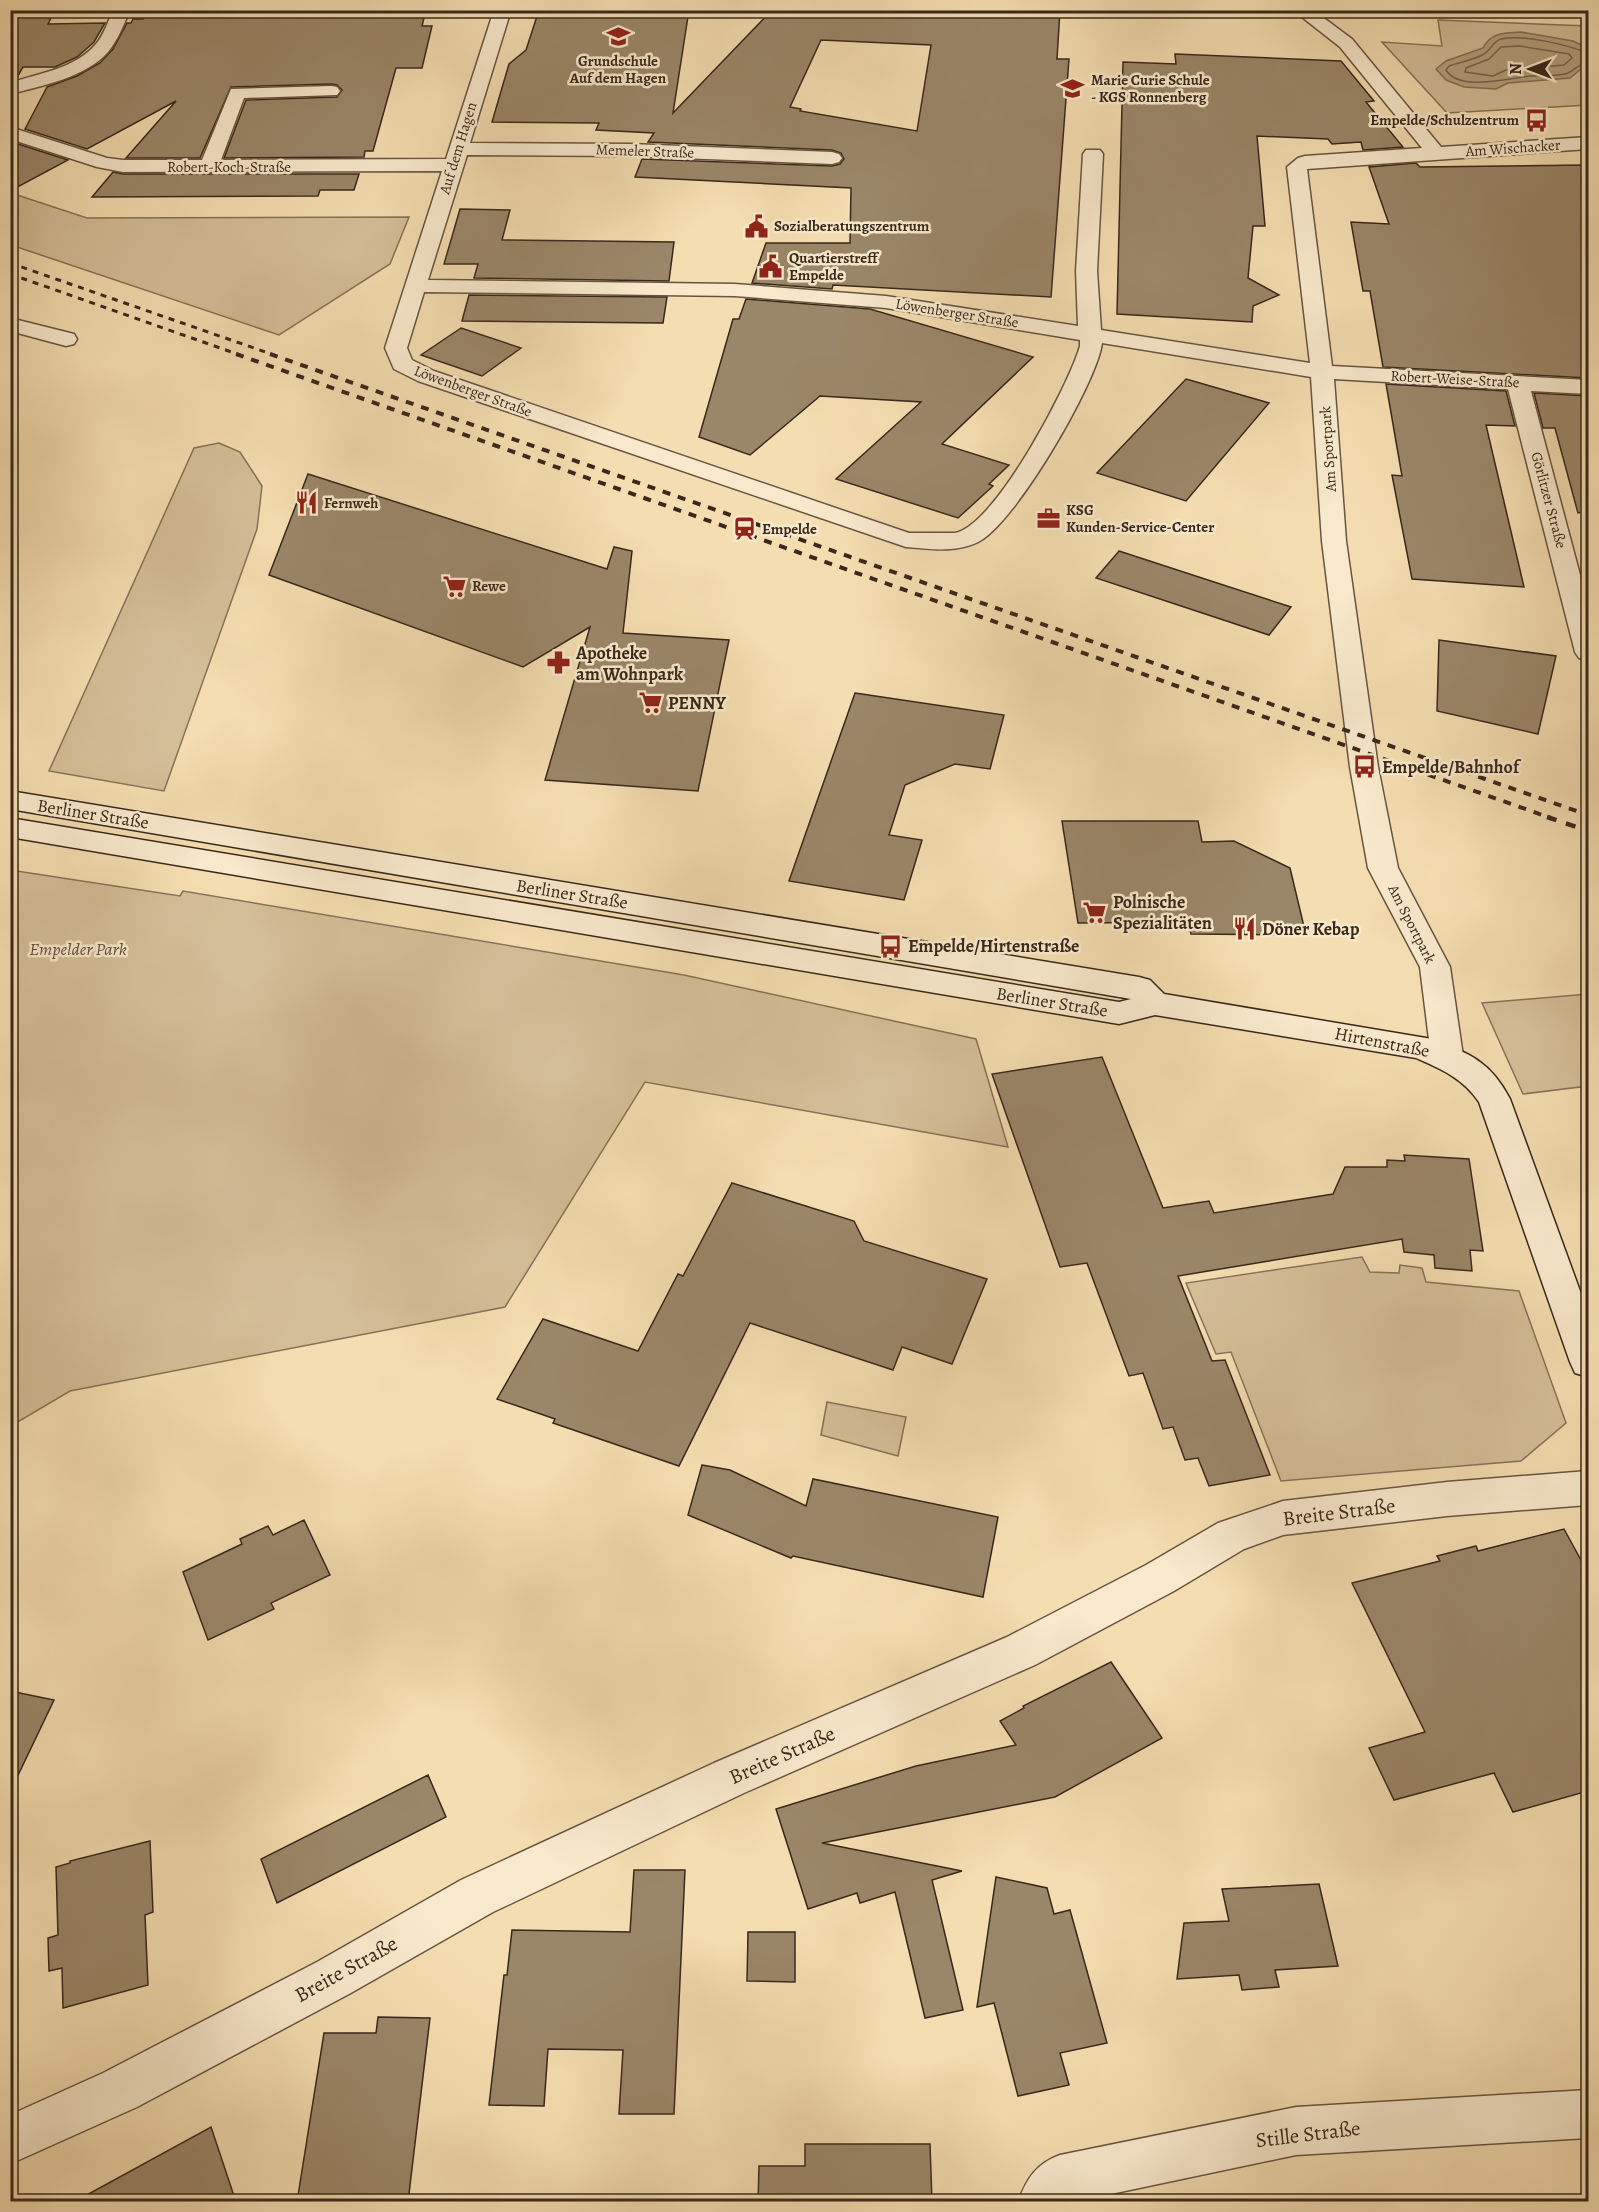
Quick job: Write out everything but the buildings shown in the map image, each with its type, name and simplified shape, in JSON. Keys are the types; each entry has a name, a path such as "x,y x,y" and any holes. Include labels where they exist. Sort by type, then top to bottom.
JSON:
{"street":[{"path":"10,88 58,74 89,59 103,47 122,10"},
{"name":"Auf dem Hagen","path":"414,286 503,10"},
{"path":"1301,10 1346,42 1437,154"},
{"path":"209,167 237,93 331,90"},
{"name":"Robert-Koch-Straße","path":"10,133 104,163 143,167 209,167 455,157"},
{"name":"Am Wischacker","path":"1437,154 1588,142"},
{"name":"Memeler Straße","path":"455,157 630,150 832,158"},
{"name":"Löwenberger Straße","path":"1093,154 1087,309 1089,334 1091,347 1067,404 1035,460 998,509 972,536 940,542 906,540 426,376 402,364 396,348 414,286 735,290 886,302 1089,334 1322,372"},
{"name":"Am Sportpark","path":"1437,154 1305,162 1297,167 1322,372 1334,541 1364,767 1383,868 1435,967 1447,1056"},
{"path":"10,324 66,339"},
{"name":"Robert-Weise-Straße","path":"1322,372 1588,387"},
{"name":"Görlitzer Straße","path":"1518,383 1588,652"},
{"name":"Berliner Straße","path":"10,801 1139,988 1155,1004"},
{"name":"Berliner Straße","path":"10,827 1119,1012 1155,1004"},
{"name":"Hirtenstraße","path":"1155,1004 1421,1047 1462,1064 1484,1084 1500,1112 1588,1362"},
{"name":"Breite Straße","path":"10,2140 120,2090 333,1978 477,1896 729,1778 1021,1651 1160,1578 1232,1535 1282,1518 1447,1499 1588,1488"},
{"name":"Stille Straße","path":"1041,2202 1060,2179 1296,2131 1588,2114"}],"green space":[{"path":"1438,20 1588,26 1588,105 1447,113 1382,42 1442,46"},
{"path":"11,193 87,218 409,217 390,264 279,335 11,245"},
{"path":"219,443 240,452 262,486 257,529 164,791 49,771 194,448"},
{"name":"Empelder Park","path":"10,870 180,896 183,891 684,975 976,1039 1008,1147 645,1082 505,1307 70,1391 11,1426"},
{"path":"1588,994 1588,1086 1523,1094 1482,1003"},
{"path":"1362,1257 1370,1272 1399,1273 1400,1265 1422,1268 1426,1282 1519,1291 1566,1423 1521,1461 1281,1481 1231,1352 1216,1354 1186,1283"},
{"path":"827,1402 906,1417 898,1456 821,1435"}],"water":[{"path":"1521,32 1573,41 1588,48 1588,68 1580,70 1570,78 1508,83 1496,89 1464,87 1446,80 1436,69 1446,61 1483,48 1494,36"}],"railway":[{"path":"10,263 274,355"},
{"path":"10,274 240,355"},
{"path":"236,354 1551,818"},
{"path":"270,354 1588,815"},
{"path":"1547,817 1588,831"}],"place":[{"name":"Grundschule Auf dem Hagen","path":"618,37"},
{"name":"Marie Curie Schule - KGS Ronnenberg","path":"1073,89"},
{"name":"Empelde/Schulzentrum","path":"1537,120"},
{"name":"Sozialberatungszentrum","path":"756,226"},
{"name":"Quartierstreff Empelde","path":"771,267"},
{"name":"Fernweh","path":"306,503"},
{"name":"KSG Kunden-Service-Center","path":"1048,519"},
{"name":"Empelde","path":"744,529"},
{"name":"Rewe","path":"454,586"},
{"name":"Apotheke am Wohnpark","path":"558,663"},
{"name":"PENNY","path":"650,703"},
{"name":"Empelde/Bahnhof","path":"1364,767"},
{"name":"Polnische Spezialitäten","path":"1095,912"},
{"name":"Döner Kebap","path":"1244,929"},
{"name":"Empelde/Hirtenstraße","path":"890,946"}]}
